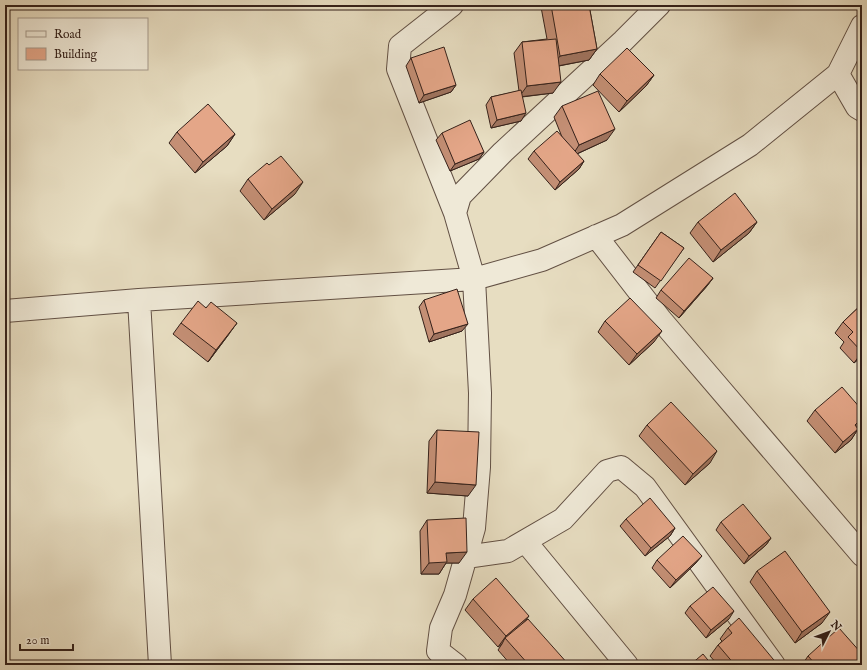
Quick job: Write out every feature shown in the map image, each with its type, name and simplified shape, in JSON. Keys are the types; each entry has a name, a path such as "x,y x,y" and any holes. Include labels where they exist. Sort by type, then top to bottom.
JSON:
{"street":[{"path":"452,5 400,46 398,70 455,213 474,279 480,393 479,467 474,528 455,595 441,628 433,658 456,665"},
{"path":"455,213 460,196 503,152 660,5"},
{"path":"5,311 139,300 474,279 542,260 622,225 750,145 838,74 862,26"},
{"path":"838,74 857,107 862,110"},
{"path":"596,236 661,320 862,555"},
{"path":"139,300 160,665"},
{"path":"466,557 508,551 563,519 607,472 621,467 645,487 774,665"},
{"path":"525,541 627,665"}],"building":[{"path":"551,5 589,5 597,49 560,56"},
{"path":"556,39 561,82 527,86 522,42"},
{"path":"444,47 456,85 424,95 411,58"},
{"path":"627,48 654,75 627,101 600,74"},
{"path":"521,90 526,113 497,120 491,97"},
{"path":"598,91 615,129 579,145 562,106"},
{"path":"208,104 235,134 203,162 177,132"},
{"path":"470,120 484,152 455,164 442,133"},
{"path":"557,131 584,161 560,182 534,151"},
{"path":"281,156 303,182 272,209 248,179 267,163 269,165"},
{"path":"735,193 757,222 721,250 698,222"},
{"path":"661,232 684,248 661,281 638,265"},
{"path":"689,258 713,278 684,311 661,290"},
{"path":"457,289 468,324 434,334 424,300"},
{"path":"630,298 662,331 637,354 605,321"},
{"path":"198,301 206,308 211,302 237,323 216,350 181,323"},
{"path":"862,304 862,352 848,337 853,332 843,322"},
{"path":"842,387 862,410 862,418 855,425 858,429 843,442 815,410"},
{"path":"671,402 717,451 693,474 647,425"},
{"path":"437,430 479,432 476,485 435,482"},
{"path":"650,498 675,528 651,548 626,519"},
{"path":"743,504 771,538 749,556 721,522"},
{"path":"466,518 467,552 446,553 447,562 429,563 427,520"},
{"path":"683,536 702,556 676,580 657,560"},
{"path":"785,551 830,612 802,632 757,571"},
{"path":"496,578 529,616 506,636 473,599"},
{"path":"713,587 734,611 711,630 690,606"},
{"path":"739,618 778,665 735,665 718,645 732,633 728,628"},
{"path":"528,619 569,665 529,665 505,638"},
{"path":"839,628 862,654 862,665 816,665 808,656"},
{"path":"703,654 712,665 690,665"}]}
